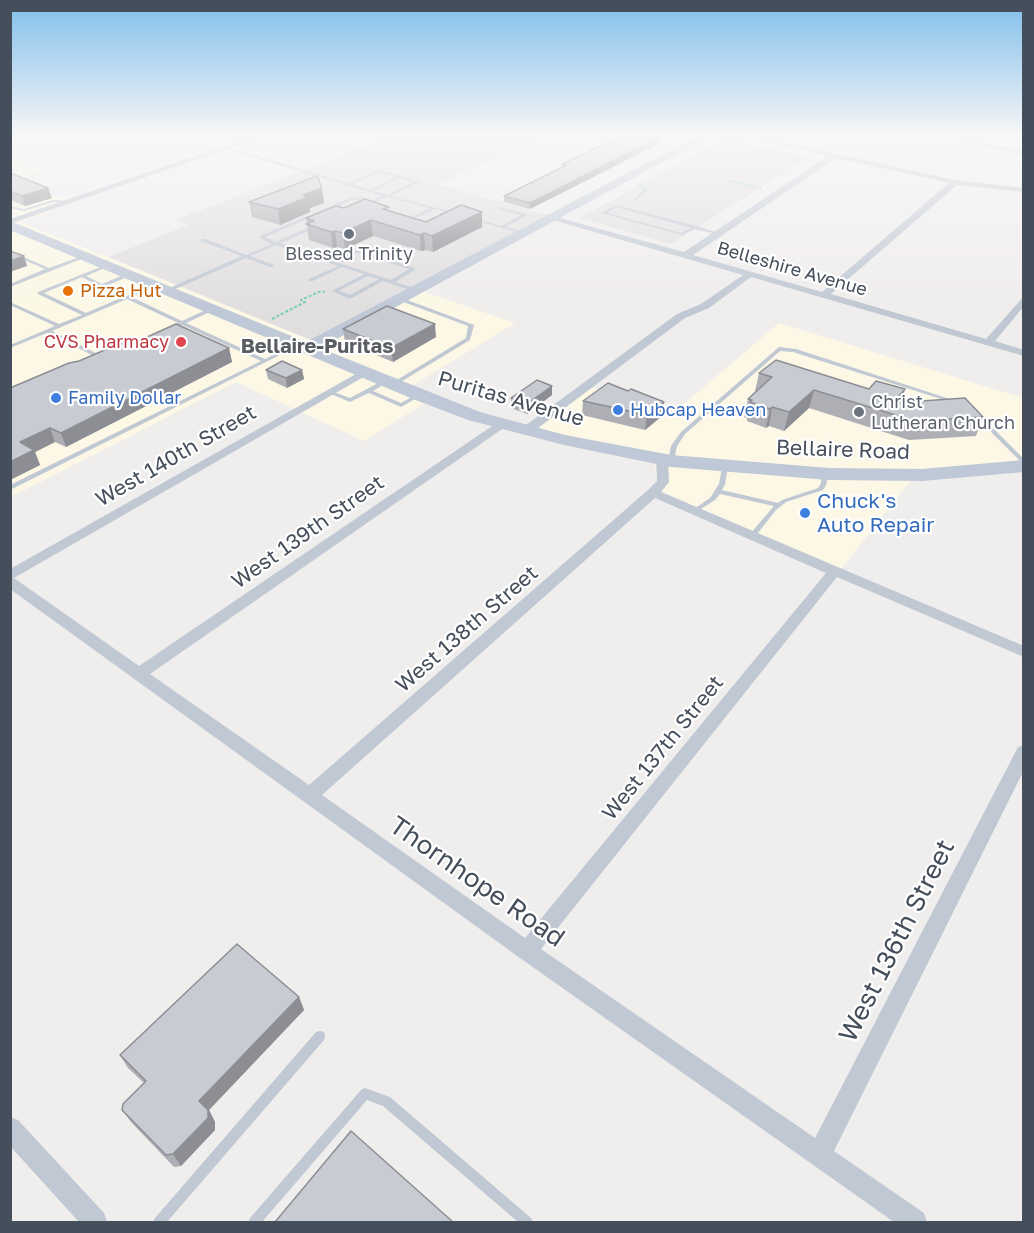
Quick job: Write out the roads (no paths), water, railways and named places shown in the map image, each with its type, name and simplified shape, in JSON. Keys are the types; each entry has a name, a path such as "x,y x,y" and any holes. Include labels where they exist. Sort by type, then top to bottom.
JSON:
{"street":[{"path":"10,224 90,195"},
{"path":"302,347 400,299 595,195"},
{"path":"685,256 775,195"},
{"path":"824,295 940,195"},
{"name":"Belleshire Avenue","path":"552,217 1023,352"},
{"name":"Puritas Avenue","path":"10,224 363,373 382,386 419,395 526,431 666,460"},
{"path":"526,431 681,316 705,306 750,274"},
{"path":"988,343 1023,299"},
{"name":"West 140th Street","path":"10,575 363,373"},
{"name":"West 139th Street","path":"139,674 501,424"},
{"path":"666,460 663,482 653,493 1023,652"},
{"name":"Bellaire Road","path":"666,460 823,474 922,474 1021,468"},
{"name":"West 138th Street","path":"309,796 653,493"},
{"name":"West 137th Street","path":"527,951 834,572"},
{"name":"Thornhope Road","path":"10,582 527,951 915,1222"},
{"name":"West 136th Street","path":"819,1155 1023,752"},
{"path":"10,1128 95,1222"}],"lane":[{"path":"382,195 522,233"},
{"path":"363,206 390,195"},
{"path":"373,202 361,198 351,199 262,237 415,290"},
{"path":"10,207 24,210 53,201 68,202"},
{"path":"695,227 682,234 603,213 616,206 695,227 716,233"},
{"path":"411,228 401,224 434,208"},
{"path":"499,208 525,215 502,228"},
{"path":"447,219 456,214"},
{"path":"10,347 125,298 162,288 323,223"},
{"path":"203,240 272,266"},
{"path":"332,262 357,250 413,269 391,282"},
{"path":"10,252 48,270"},
{"path":"10,286 87,256"},
{"path":"86,315 40,293 108,265"},
{"path":"311,280 343,265"},
{"path":"102,286 130,274"},
{"path":"368,274 334,291 350,297 383,279"},
{"path":"82,275 125,298 265,361"},
{"path":"329,392 350,400 382,386 468,339 471,325 400,299"},
{"path":"10,303 59,326"},
{"path":"161,332 212,309"},
{"path":"47,331 103,358"},
{"path":"10,488 265,361 302,347"},
{"path":"666,460 683,433 779,349 794,350 949,398 968,408 988,424 1021,468"},
{"path":"94,363 113,354"},
{"path":"767,360 778,363"},
{"path":"382,386 401,405 419,395"},
{"path":"694,511 713,499 723,483 725,467"},
{"path":"752,536 778,506 792,497 821,489 824,483 823,474"},
{"path":"717,491 778,506"},
{"path":"159,1222 320,1036"},
{"path":"254,1222 365,1094 386,1101 527,1222"}],"place":[{"name":"Blessed Trinity","path":"349,234"},
{"name":"Pizza Hut","path":"68,291"},
{"name":"CVS Pharmacy","path":"181,342"},
{"name":"Family Dollar","path":"56,398"},
{"name":"Hubcap Heaven","path":"618,410"},
{"name":"Christ Lutheran Church","path":"859,412"},
{"name":"Chuck's Auto Repair","path":"805,513"}],"district":[{"name":"Bellaire-Puritas","path":"317,347"}]}
